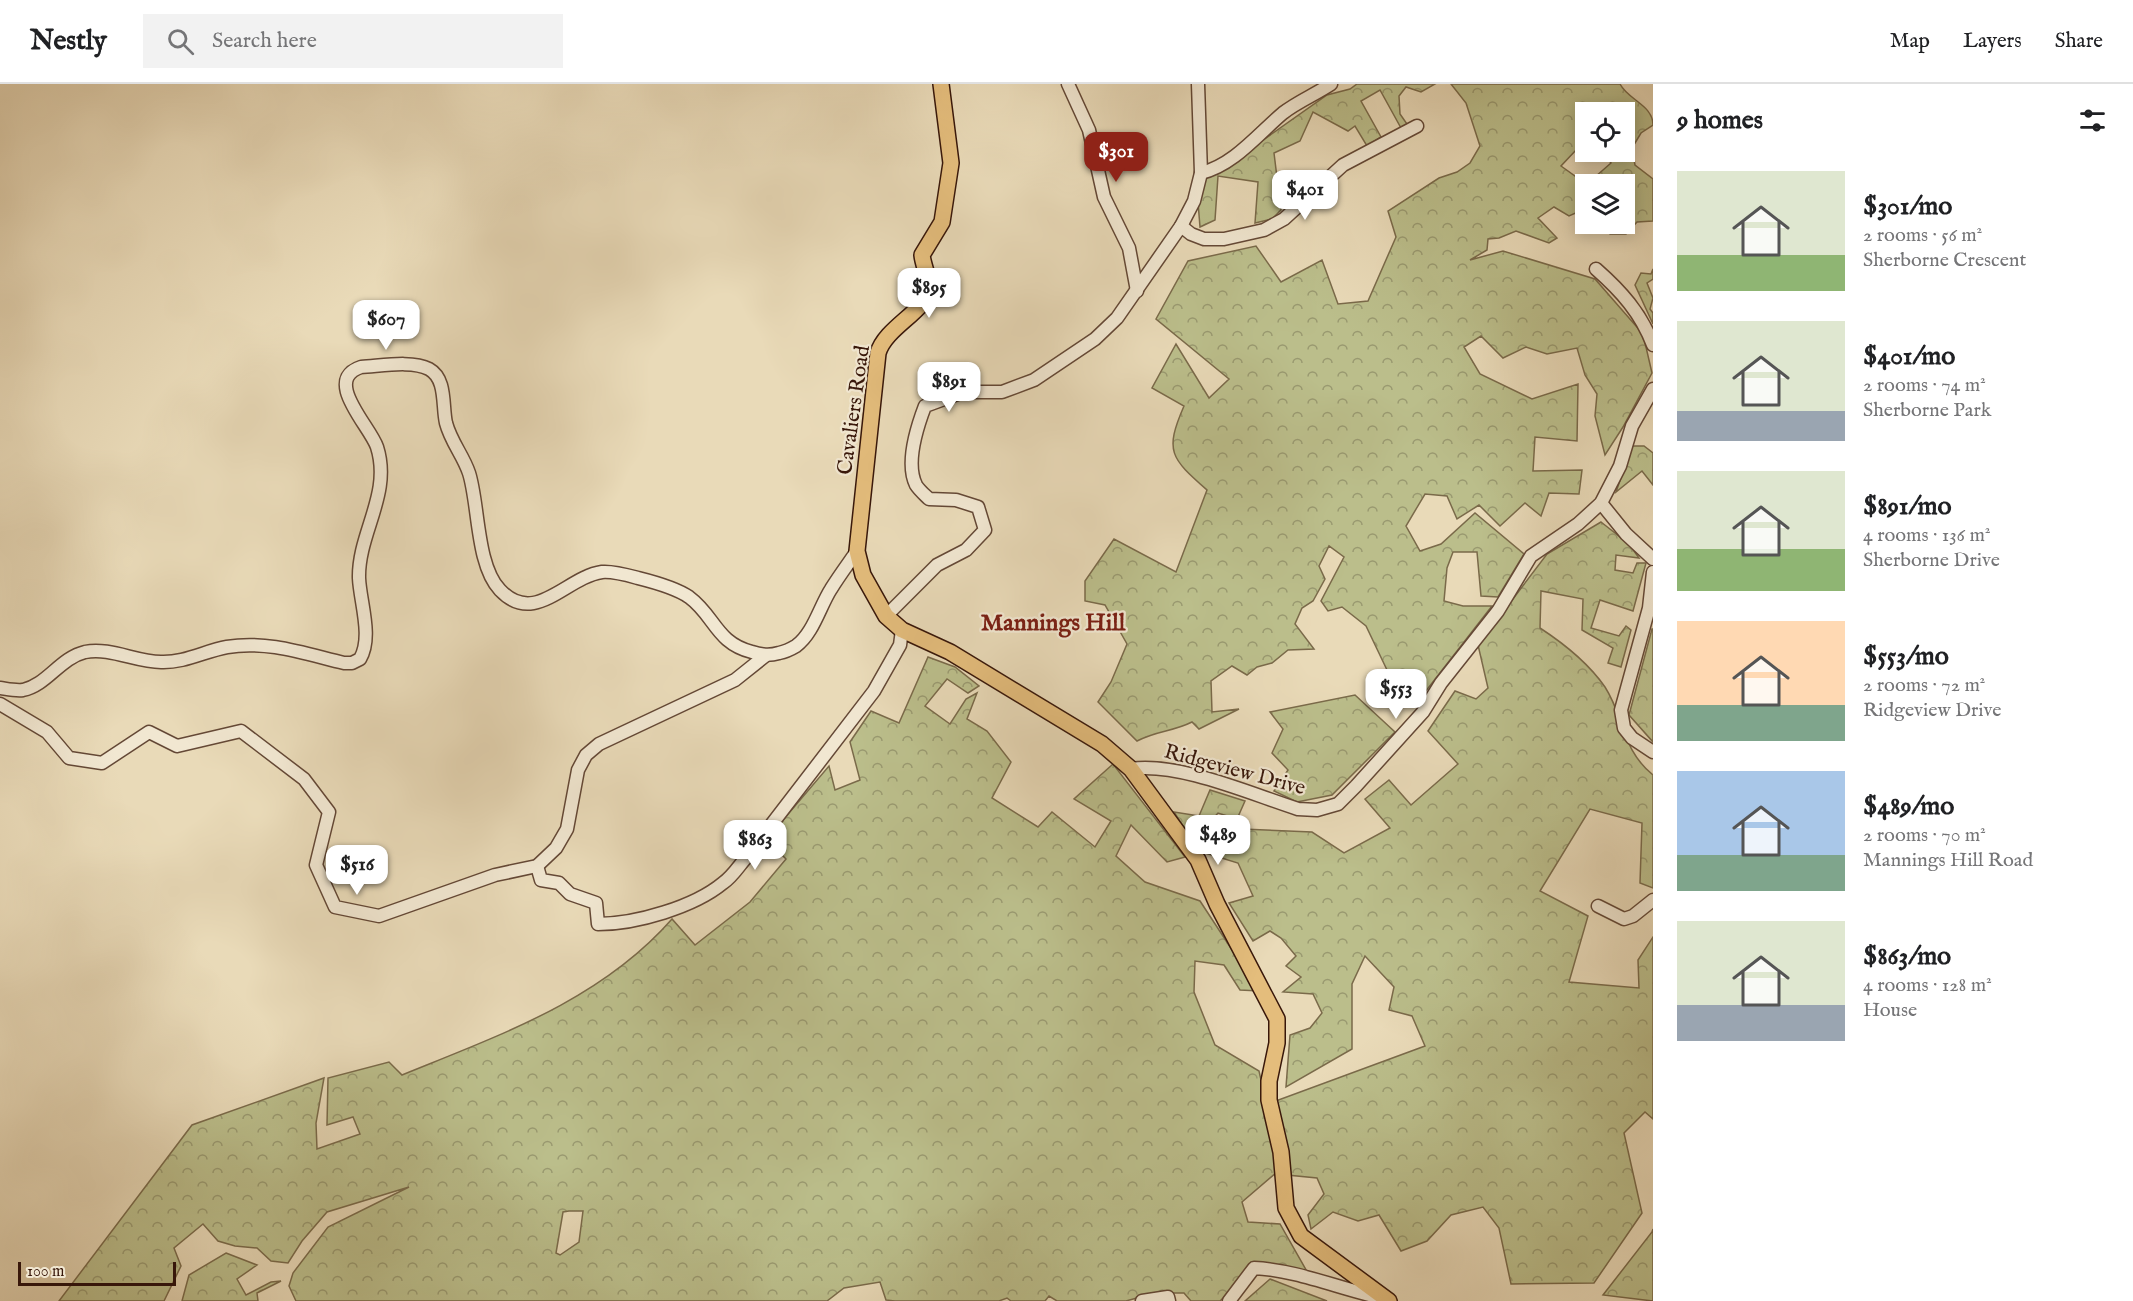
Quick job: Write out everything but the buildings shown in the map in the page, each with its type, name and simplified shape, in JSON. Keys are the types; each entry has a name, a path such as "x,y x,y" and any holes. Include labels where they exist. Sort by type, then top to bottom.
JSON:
{"main road":[{"name":"Cavaliers Road","path":"857,551 878,353 881,342 892,329 924,301 929,288 922,255 942,222 951,163 941,84"},
{"path":"857,551 863,575 886,616 902,630 950,651 1102,744 1131,769 1198,860 1217,904 1277,1019 1277,1043 1269,1081 1269,1100 1281,1152 1286,1208 1295,1229 1301,1236 1386,1299"}],"street":[{"path":"1068,84 1089,130 1104,197 1130,248 1137,291"},
{"path":"886,616 937,565 966,550 985,530 978,507 956,500 929,499 916,484 912,454 917,427 925,406 963,392 1002,392 1034,380 1095,339 1117,318 1181,226 1194,201 1201,173 1198,84"},
{"path":"1201,173 1215,170 1286,111 1331,84"},
{"path":"1181,226 1191,234 1204,239 1224,239 1264,230 1284,219 1343,165 1418,126"},
{"path":"1596,269 1624,294 1647,328 1653,345"},
{"path":"0,688 22,690 43,680 69,660 84,652 101,652 164,663 225,647 250,644 280,648 344,663 352,663 360,659 366,642 359,564 378,503 380,463 371,435 347,394 345,383 348,375 353,370 362,367 415,365 435,374 441,385 446,423 452,441 470,474 474,514 490,575 500,590 519,602 533,604 593,575 603,572 626,575 688,597 701,609 718,634 737,649 765,656"},
{"name":"Ridgeview Drive","path":"1131,769 1146,767 1171,770 1298,809 1317,810 1338,804 1423,712 1441,683 1498,611 1531,556 1578,524 1600,503 1620,466 1632,426 1653,389"},
{"path":"1600,503 1626,534 1653,559"},
{"path":"0,704 47,732 69,758 102,763 149,732 177,746 241,731 304,778 329,812 316,865 335,907 379,916 445,891 537,866 556,848 567,829 578,770 586,755 599,744 735,680 765,656 795,646 806,634 831,589 857,551"},
{"path":"1653,573 1649,608 1621,710 1624,728 1632,738 1653,752"},
{"path":"537,866 541,880 559,883 570,894 596,903 598,924 638,920 711,892 725,883 874,692 900,645 902,630"},
{"path":"1598,906 1624,919 1633,916 1653,900"},
{"path":"1229,1301 1254,1268 1277,1269 1338,1288 1386,1299"},
{"path":"1142,1301 1168,1297 1169,1301"}],"green space":[{"path":"1357,84 1435,84 1421,92 1406,87 1399,96 1400,114 1407,124 1401,128 1380,90 1361,101 1381,137 1367,146 1355,126 1348,131 1313,112 1300,141 1274,153 1281,210 1272,219 1255,223 1258,182 1218,176 1215,220 1200,227 1198,202 1204,177 1212,176 1327,95 1350,89"},
{"path":"1451,84 1620,84 1649,112 1653,125 1641,133 1635,143 1635,102 1575,102 1575,151 1561,166 1575,176 1575,213 1569,216 1554,207 1538,218 1557,238 1549,243 1516,231 1499,238 1488,239 1487,250 1470,260 1503,251 1595,279 1643,334 1652,373 1605,455 1595,416 1597,394 1585,375 1577,348 1547,354 1526,347 1503,358 1481,336 1464,347 1480,374 1532,399 1578,384 1577,441 1535,437 1533,471 1582,470 1579,494 1549,493 1541,516 1525,503 1500,526 1479,505 1457,519 1447,496 1425,494 1406,526 1420,551 1441,544 1475,513 1524,554 1498,597 1481,596 1477,552 1453,552 1447,568 1444,601 1463,606 1492,606 1422,696 1388,672 1366,626 1342,607 1328,611 1321,601 1344,557 1329,546 1319,566 1325,579 1313,601 1302,608 1295,624 1314,649 1288,650 1272,663 1257,667 1247,675 1232,666 1211,681 1212,712 1239,709 1199,729 1192,722 1137,741 1098,702 1111,682 1127,644 1105,605 1085,601 1085,581 1114,539 1176,572 1207,490 1185,470 1174,453 1174,434 1184,406 1152,388 1176,344 1209,398 1229,379 1156,319 1188,261 1256,246 1281,282 1322,260 1338,304 1368,301 1396,237 1388,211 1439,178 1457,172 1470,163 1480,146 1466,103"},
{"path":"1634,162 1635,165 1653,179 1653,221 1637,222 1635,224 1635,174 1598,174 1611,163"},
{"path":"1653,269 1653,279 1647,283 1653,298 1650,309 1653,313 1653,324 1635,285 1641,273 1651,274"},
{"path":"1632,446 1644,446 1653,453 1653,485 1642,471 1616,492"},
{"path":"1601,522 1629,544 1639,558 1616,555 1615,570 1633,573 1637,563 1646,563 1633,611 1600,600 1591,628 1619,636 1626,626 1631,630 1621,667 1608,663 1613,648 1582,630 1583,599 1541,591 1540,628 1575,654 1599,678 1611,699 1635,755 1653,775 1653,888 1640,883 1642,823 1590,809 1540,891 1588,916 1569,982 1639,988 1638,960 1653,937 1653,1119 1645,1112 1624,1133 1642,1213 1594,1283 1511,1284 1499,1228 1483,1207 1451,1215 1427,1241 1401,1251 1379,1215 1358,1221 1333,1212 1311,1229 1308,1215 1324,1194 1317,1178 1287,1175 1273,1102 1425,1046 1412,1016 1389,1010 1394,987 1365,956 1352,984 1352,1049 1286,1087 1290,1035 1310,1028 1322,1013 1313,994 1283,992 1301,977 1286,966 1296,956 1281,938 1270,931 1253,941 1229,903 1253,896 1238,863 1199,851 1174,812 1199,816 1210,790 1245,801 1237,819 1218,813 1206,826 1212,837 1228,845 1242,829 1312,832 1344,853 1390,828 1365,799 1389,780 1411,805 1458,764 1428,731 1455,691 1476,699 1488,688 1478,645 1547,554"},
{"path":"1653,629 1653,742 1629,715"},
{"path":"928,657 955,667 979,686 968,693 947,679 925,706 950,724 966,699 977,693 967,719 987,731 1011,762 992,798 1038,827 1052,812 1095,847 1111,821 1074,799 1113,764 1185,857 1167,862 1131,825 1116,856 1145,882 1200,901 1259,991 1240,990 1224,965 1195,961 1194,992 1215,1045 1259,1071 1279,1160 1277,1172 1242,1202 1248,1222 1280,1224 1309,1275 1254,1268 1220,1301 1191,1301 1184,1293 1155,1293 1126,1301 1057,1301 1049,1296 1045,1301 1011,1301 1007,1298 999,1301 895,1301 886,1300 880,1282 844,1288 827,1301 296,1301 289,1286 293,1273 328,1227 409,1187 327,1212 302,1241 288,1263 271,1261 257,1248 235,1246 218,1241 203,1224 174,1248 181,1266 164,1301 59,1301 192,1125 324,1078 316,1123 317,1149 360,1134 353,1117 327,1125 328,1078 389,1062 402,1075 512,1029 581,993 614,972 672,919 695,945 750,902 786,859 777,850 756,861 766,840 829,766 835,790 860,780 850,742 871,711 899,723","holes":["583,1211 579,1242 560,1255 556,1253 563,1212"]},
{"path":"1355,695 1395,732 1332,795 1297,802 1274,791 1288,770 1272,753 1283,729 1270,712"},
{"path":"1653,1229 1653,1301 1603,1295 1652,1232"},
{"path":"226,1253 257,1265 237,1279 246,1295 271,1282 281,1281 257,1293 258,1301 182,1301 189,1275"},
{"path":"1270,1279 1327,1301 1245,1301"}],"district":[{"name":"Mannings Hill","path":"1053,622"}]}
